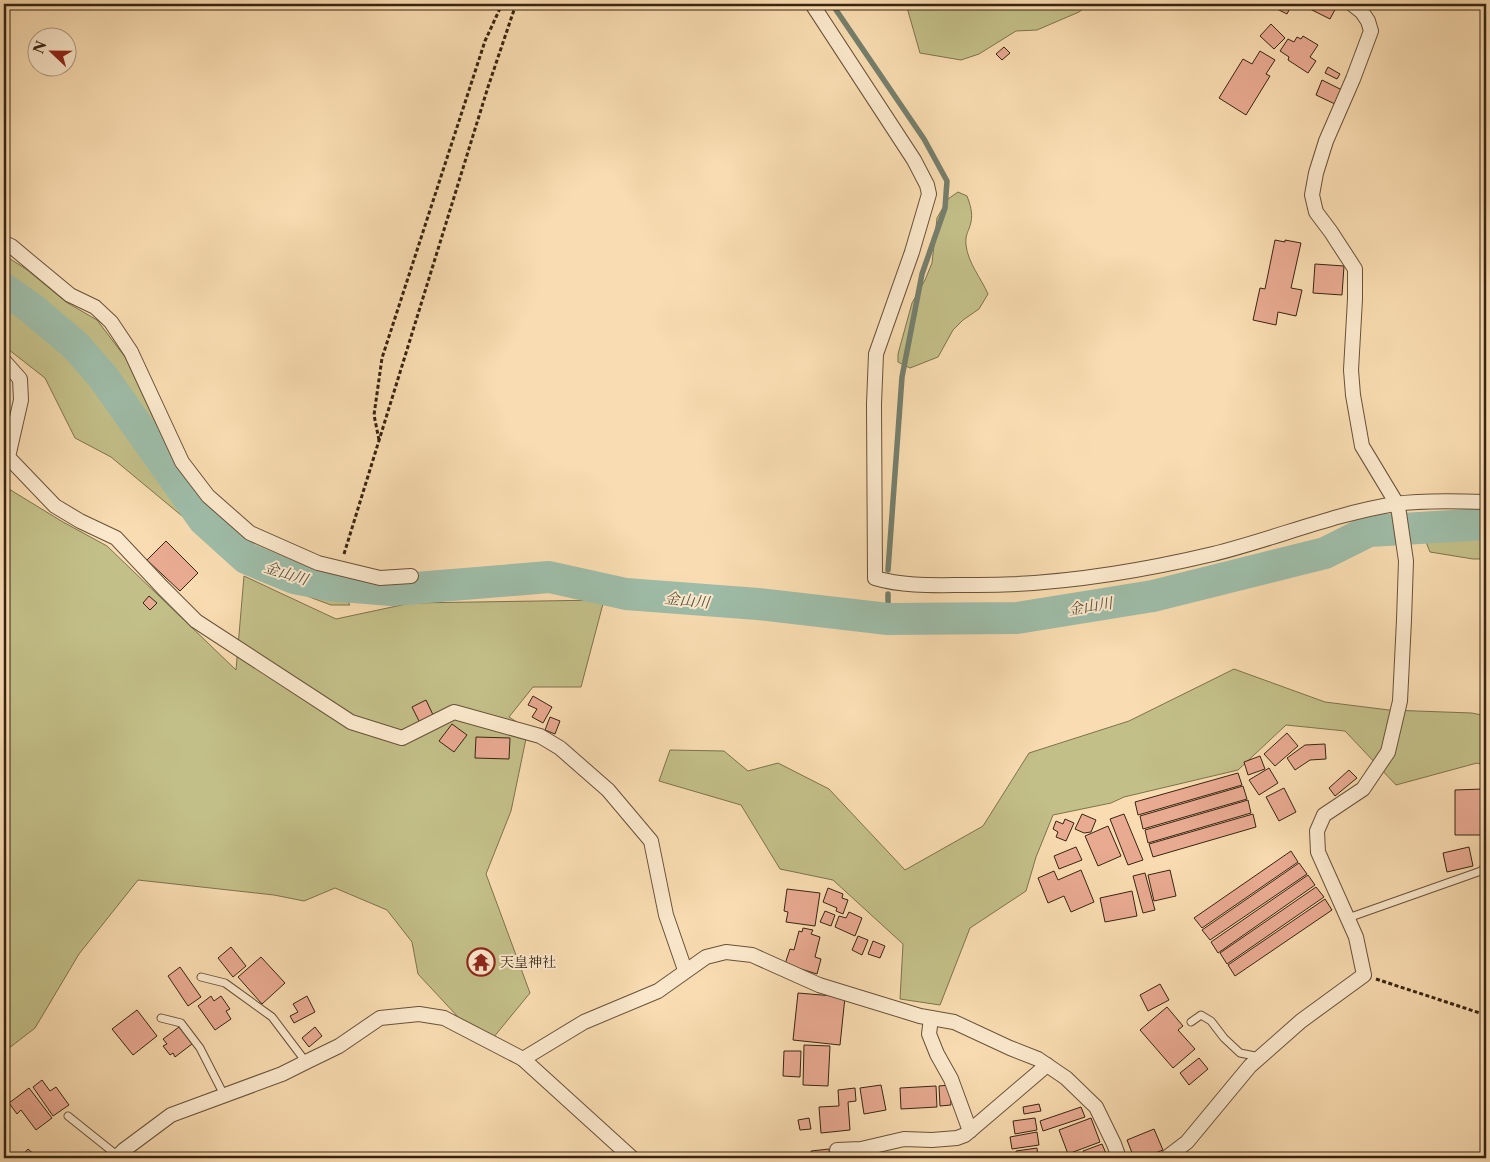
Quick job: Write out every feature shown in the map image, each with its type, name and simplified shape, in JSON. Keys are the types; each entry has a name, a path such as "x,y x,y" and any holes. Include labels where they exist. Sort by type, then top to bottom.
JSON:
{"street":[{"path":"812,4 914,160 927,185 929,194 912,252 876,354 874,404 875,578 886,582 933,585 1004,586 1102,576 1214,554 1341,516 1486,502"},
{"path":"1166,1158 1187,1142 1250,1066 1301,1021 1364,975 1356,937 1318,852 1317,831 1324,815 1363,789 1388,752 1400,701 1406,561 1398,509 1362,446 1354,403 1351,370 1355,270 1316,212 1312,195 1316,173 1326,141 1353,79 1370,32 1365,16 1352,4"},
{"path":"4,243 11,246 70,296 95,307 111,322 131,352 182,462 208,496 250,533 318,564 380,578 412,576"},
{"path":"4,361 20,379 22,400 8,456 55,506 80,521 116,538 162,588 196,621 350,722 402,738 454,712 504,725 540,736 560,748 608,790 651,841 666,915 685,970"},
{"path":"523,1059 584,1022 658,991 685,970 706,957 726,952 752,955 819,985 930,1018 954,1022 1038,1059 1066,1078 1096,1107 1119,1158"},
{"path":"117,1157 136,1140 170,1115 282,1074 339,1046 380,1018 419,1014 444,1018 523,1059 632,1158"},
{"path":"930,1018 930,1034 937,1054 951,1079 970,1131"},
{"path":"837,1150 861,1149 904,1139 932,1140 957,1138 965,1135 1047,1065"}],"lane":[{"path":"1348,918 1482,871 1486,866"},
{"path":"201,977 225,983 272,1017 306,1062"},
{"path":"1191,1022 1201,1015 1211,1021 1224,1038 1240,1053 1260,1057"},
{"path":"161,1018 181,1023 200,1048 224,1095"},
{"path":"68,1116 117,1157"}],"path":[{"path":"379,440 374,416 382,358 485,41 502,4"},
{"path":"340,569 488,87 516,4"},
{"path":"1364,975 1486,1015"}],"shaded area":[{"path":"906,4 1089,4 1079,12 1037,30 1016,31 979,54 961,60 920,53"},
{"path":"958,192 967,196 970,205 972,219 966,238 967,252 988,294 979,309 953,330 938,357 910,368 898,362 898,354 912,303 932,263 937,218 948,199"},
{"path":"4,255 26,269 66,302 97,320 125,357 180,475 234,537 276,558 316,571 343,593 350,605 331,605 288,589 235,560 111,457 75,438 45,378 4,346"},
{"path":"4,486 107,546 236,670 244,576 336,619 411,603 604,600 581,687 533,687 509,717 528,729 511,811 486,874 530,993 493,1038 459,1018 418,974 412,942 387,910 335,888 304,901 274,895 138,880 79,954 35,1028 4,1052"},
{"path":"1486,512 1486,559 1473,559 1430,552 1416,517"},
{"path":"1234,669 1325,702 1389,710 1472,713 1486,716 1486,766 1477,763 1396,785 1345,731 1286,725 1238,770 1124,797 1111,803 1053,815 1036,857 1026,891 970,928 940,1005 900,999 903,944 833,880 780,869 741,805 659,781 670,750 724,751 748,771 778,763 829,789 905,870 983,826 1029,753 1129,721"}],"building":[{"path":"1270,4 1292,4 1287,14"},
{"path":"1306,4 1338,4 1330,19 1304,6"},
{"path":"1271,24 1285,38 1274,49 1260,36"},
{"path":"1303,36 1318,45 1310,57 1316,61 1308,73 1288,60 1289,57 1280,51 1288,39 1294,42 1297,37 1301,39"},
{"path":"1004,47 1010,53 1002,60 996,54"},
{"path":"1260,51 1275,60 1266,74 1270,76 1246,115 1219,98 1243,59 1252,64"},
{"path":"1328,67 1340,74 1337,79 1325,73"},
{"path":"1322,80 1342,90 1335,104 1316,95"},
{"path":"1275,240 1301,243 1291,288 1302,290 1296,316 1278,312 1276,325 1253,320 1260,288 1265,289"},
{"path":"1315,264 1344,266 1342,295 1313,293"},
{"path":"166,541 198,573 180,591 147,560"},
{"path":"149,596 157,603 150,610 143,603"},
{"path":"533,696 552,707 543,723 532,717 537,709 528,705"},
{"path":"426,700 434,717 420,723 412,707"},
{"path":"550,717 560,721 555,734 545,730"},
{"path":"452,724 467,735 454,752 439,741"},
{"path":"1287,733 1298,746 1275,766 1264,754"},
{"path":"476,737 510,738 509,759 475,758"},
{"path":"1325,744 1326,759 1310,760 1295,770 1287,758 1305,745"},
{"path":"1260,756 1265,769 1248,775 1244,762"},
{"path":"1269,768 1278,783 1259,795 1249,780"},
{"path":"1349,770 1357,778 1335,796 1329,788"},
{"path":"1238,773 1242,785 1138,815 1135,802"},
{"path":"1243,786 1247,799 1143,829 1140,816"},
{"path":"1284,788 1296,812 1279,821 1266,797"},
{"path":"1483,789 1484,835 1455,835 1455,790"},
{"path":"1248,800 1251,813 1148,843 1145,830"},
{"path":"1082,814 1096,820 1091,832 1084,833 1075,829"},
{"path":"1124,814 1143,860 1128,865 1110,819"},
{"path":"1253,814 1256,827 1153,857 1149,844"},
{"path":"1065,819 1074,823 1066,841 1056,837 1058,832 1053,829 1056,821 1063,824"},
{"path":"1108,826 1121,856 1098,866 1085,836"},
{"path":"1076,847 1082,860 1059,869 1054,856"},
{"path":"1469,847 1473,866 1447,872 1443,853"},
{"path":"1291,851 1298,862 1202,928 1194,918"},
{"path":"1299,863 1307,874 1210,940 1202,930"},
{"path":"1081,870 1094,902 1071,912 1064,896 1048,903 1038,878 1054,871 1058,880"},
{"path":"1170,870 1176,896 1154,901 1148,875"},
{"path":"1145,873 1155,910 1143,913 1133,876"},
{"path":"1308,875 1315,885 1218,953 1211,942"},
{"path":"1316,887 1324,897 1227,964 1220,953"},
{"path":"828,888 843,894 842,898 848,900 843,914 836,911 837,908 823,902"},
{"path":"787,889 820,893 815,926 786,922 788,912 784,911"},
{"path":"1132,891 1137,916 1105,922 1100,898"},
{"path":"1325,899 1332,910 1235,976 1228,965"},
{"path":"825,911 835,915 831,926 820,922"},
{"path":"849,912 862,918 855,936 835,927 839,916 846,918"},
{"path":"803,928 813,930 811,934 820,937 815,957 821,959 817,974 785,964 790,949 794,950 799,931 802,932"},
{"path":"858,936 868,940 862,955 852,950"},
{"path":"873,941 885,946 880,958 868,954"},
{"path":"231,947 246,966 233,977 218,958"},
{"path":"261,957 285,983 262,1004 238,977"},
{"path":"180,967 201,997 188,1006 168,976"},
{"path":"1160,984 1169,1000 1148,1011 1140,995"},
{"path":"798,993 845,997 840,1045 793,1040"},
{"path":"211,996 214,1001 221,996 230,1009 226,1011 231,1019 215,1030 198,1006"},
{"path":"307,996 315,1012 294,1023 290,1016 298,1012 293,1004"},
{"path":"1167,1007 1183,1026 1178,1030 1195,1049 1173,1068 1140,1030"},
{"path":"137,1010 157,1036 133,1055 112,1029"},
{"path":"179,1027 192,1044 175,1057 173,1053 170,1055 163,1046 167,1044 163,1039"},
{"path":"315,1027 322,1036 309,1047 302,1038"},
{"path":"804,1045 830,1046 828,1086 803,1085"},
{"path":"784,1051 801,1051 800,1077 783,1076"},
{"path":"1199,1058 1208,1069 1189,1085 1180,1073"},
{"path":"42,1080 50,1091 56,1087 69,1105 53,1116 33,1087"},
{"path":"881,1085 886,1110 864,1114 860,1088"},
{"path":"950,1085 951,1105 940,1106 939,1086"},
{"path":"936,1086 937,1107 901,1109 900,1088"},
{"path":"29,1088 52,1118 36,1130 21,1110 17,1114 9,1103"},
{"path":"855,1088 856,1101 848,1102 850,1130 821,1133 819,1107 839,1106 838,1090"},
{"path":"1039,1104 1041,1111 1024,1114 1023,1107"},
{"path":"1081,1107 1085,1117 1043,1131 1040,1121"},
{"path":"809,1118 811,1129 800,1130 798,1120"},
{"path":"1035,1118 1037,1130 1015,1134 1013,1121"},
{"path":"1091,1118 1100,1142 1068,1154 1059,1130"},
{"path":"1154,1129 1163,1150 1142,1158 1134,1158 1127,1140"},
{"path":"1037,1132 1039,1145 1012,1149 1010,1137"},
{"path":"1102,1144 1108,1158 1086,1158 1083,1151"},
{"path":"1037,1148 1038,1158 1017,1158 1016,1151"},
{"path":"28,1149 37,1157 20,1158"},
{"path":"829,1149 830,1158 812,1158 811,1151"},
{"path":"1016,1154 1016,1158 1002,1158 1002,1156"},
{"path":"889,1156 914,1156 914,1158 890,1158"}],"waterway":[{"path":"832,4 924,139 947,181 945,208 922,274 902,377 888,570"},
{"name":"金山川","path":"4,289 31,308 76,346 103,377 204,520 246,558 294,578 330,585 391,590 549,577 626,594 758,604 888,619 1017,618 1153,596 1325,553 1369,531 1486,524"},
{"path":"888,594 888,619"}],"place":[{"name":"天皇神社","path":"481,962"}]}
